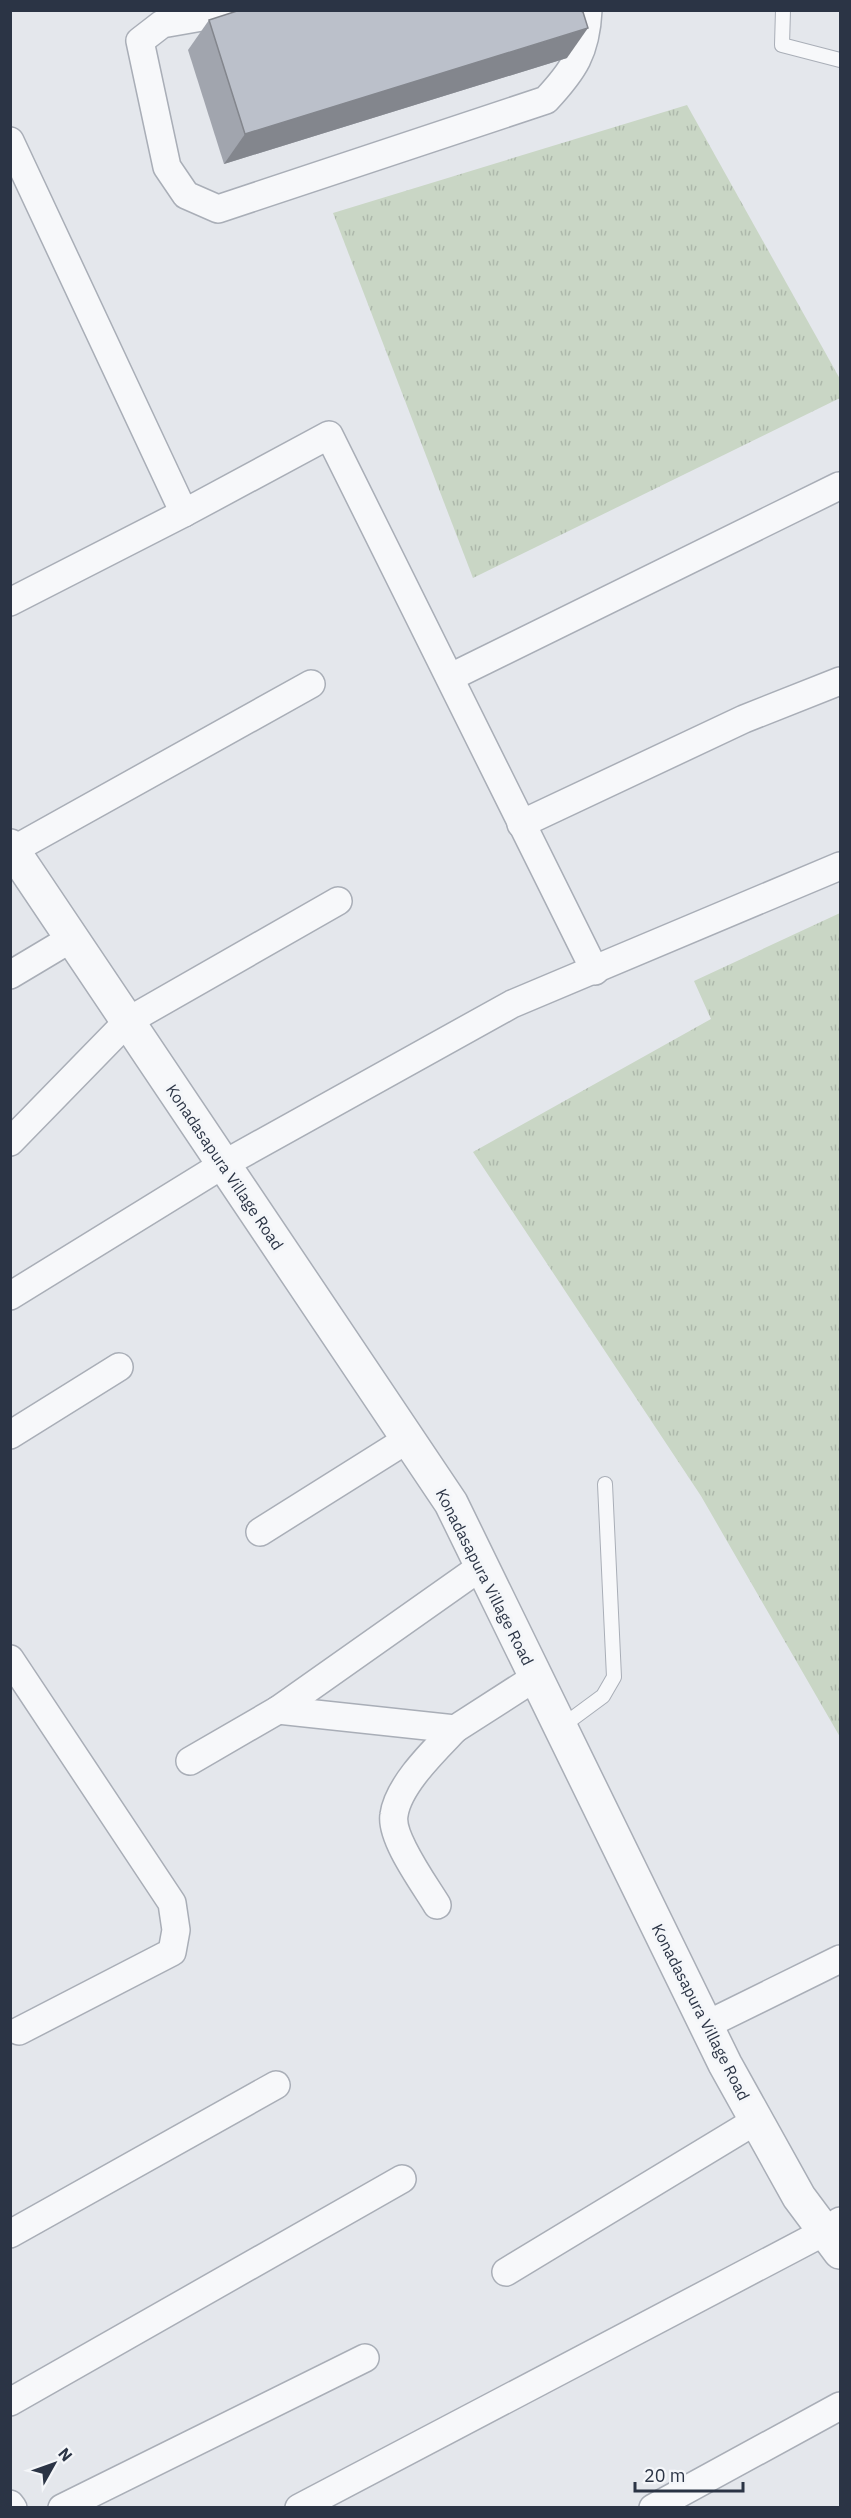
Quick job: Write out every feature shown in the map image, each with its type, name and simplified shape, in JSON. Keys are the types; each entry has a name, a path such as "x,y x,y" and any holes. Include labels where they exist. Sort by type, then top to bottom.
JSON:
{"street":[{"path":"242,10 162,24 140,41 167,167 186,195 218,208 546,100 572,72 587,33 588,10"},
{"path":"10,141 184,513"},
{"path":"10,602 184,513 329,435 596,971"},
{"path":"451,677 839,486"},
{"path":"521,824 744,719 840,681"},
{"path":"12,848 311,684"},
{"name":"Konadasapura Village Road","path":"12,848 451,1503 706,2025 799,2197 835,2235"},
{"path":"10,1296 224,1164 512,1004 596,971 840,866"},
{"path":"10,1142 128,1021 338,901"},
{"path":"10,975 72,938"},
{"path":"10,1435 119,1367"},
{"path":"260,1532 408,1438"},
{"path":"190,1761 278,1710 482,1566"},
{"path":"10,1659 172,1903 176,1930 172,1952 20,2031"},
{"path":"437,1905 402,1849 393,1815 412,1776 455,1729 536,1677"},
{"path":"278,1710 455,1729"},
{"path":"706,2025 840,1959"},
{"path":"10,2234 276,2085"},
{"path":"506,2272 757,2120"},
{"path":"10,2402 402,2179"},
{"path":"299,2508 835,2235"},
{"path":"62,2508 365,2358"},
{"path":"653,2508 840,2406"}],"lane":[{"path":"783,10 782,45 840,60"},
{"path":"561,1727 603,1696 614,1677 605,1484"}],"green space":[{"path":"687,105 840,379 840,398 473,578 333,213"},
{"path":"840,913 840,1737 701,1496 473,1152 711,1019 694,981"}],"building":[{"path":"240,10 579,10 583,12 588,28 245,134 209,20"}]}
